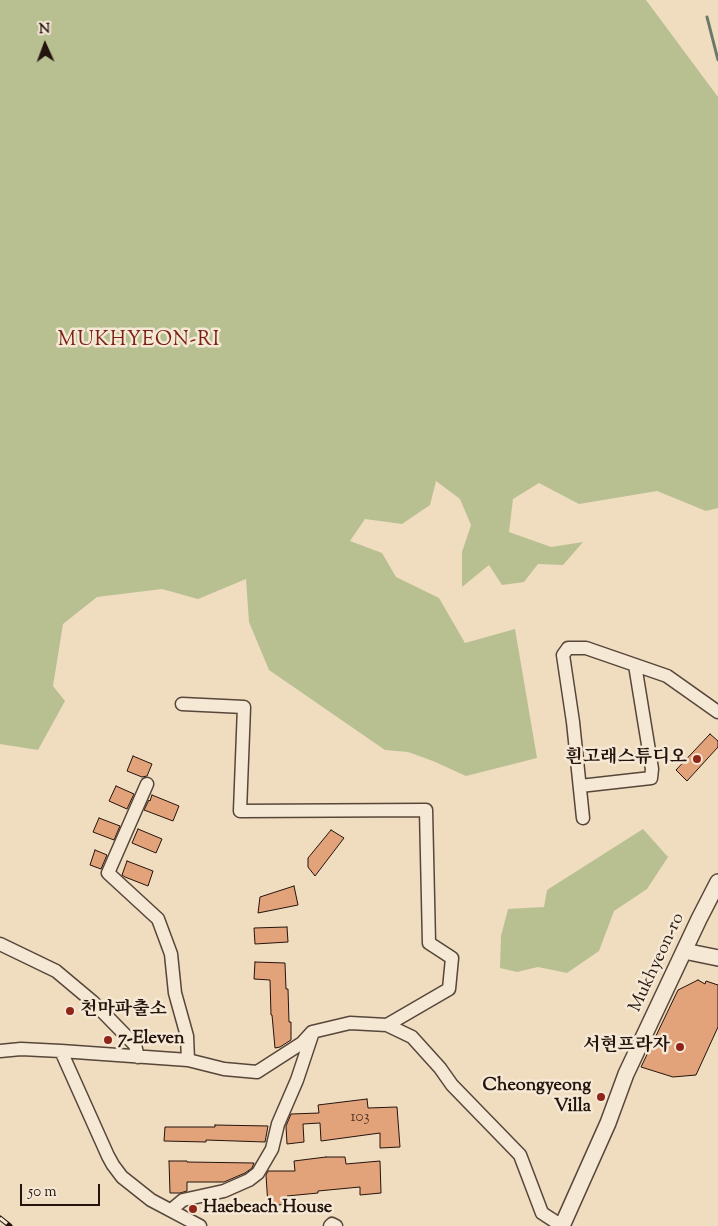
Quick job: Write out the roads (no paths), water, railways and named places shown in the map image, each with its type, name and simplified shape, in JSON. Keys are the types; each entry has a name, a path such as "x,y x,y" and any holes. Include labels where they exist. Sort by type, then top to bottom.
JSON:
{"street":[{"path":"583,818 573,722 563,655 568,648 586,648 667,676 718,712"},
{"path":"580,786 651,778 652,769 635,665"},
{"path":"182,704 244,707 240,811 426,810 429,944 452,958 449,989 387,1025"},
{"path":"147,784 108,873 158,919 171,954 175,993 187,1036 188,1060"},
{"name":"Mukhyeon-ro","path":"562,1226 608,1123 626,1074 718,882"},
{"path":"0,944 56,971 93,1002 135,1045 138,1058"},
{"path":"684,951 718,958"},
{"path":"0,1051 61,1051 138,1058 188,1060 224,1069 258,1072 302,1043 312,1032 350,1023 387,1025 412,1037 452,1084 520,1155 542,1213 562,1226"},
{"path":"171,1210 183,1200 224,1192 249,1180 258,1173 272,1149 278,1124 297,1080 312,1032"},
{"path":"61,1051 113,1165 122,1177 151,1200 200,1226"},
{"path":"330,1226 332,1224 336,1226"}],"waterway":[{"path":"707,17 718,60"}],"railway":[{"path":"0,1218 10,1226"}],"place":[{"name":"흰고래스튜디오","path":"697,759"},
{"name":"천마파출소","path":"70,1011"},
{"name":"7-Eleven","path":"108,1040"},
{"name":"서현프라자","path":"680,1047"},
{"name":"Cheongyeong Villa","path":"601,1097"},
{"name":"Haebeach House","path":"193,1209"}],"district":[{"name":"MUKHYEON-RI","path":"139,342"}]}
